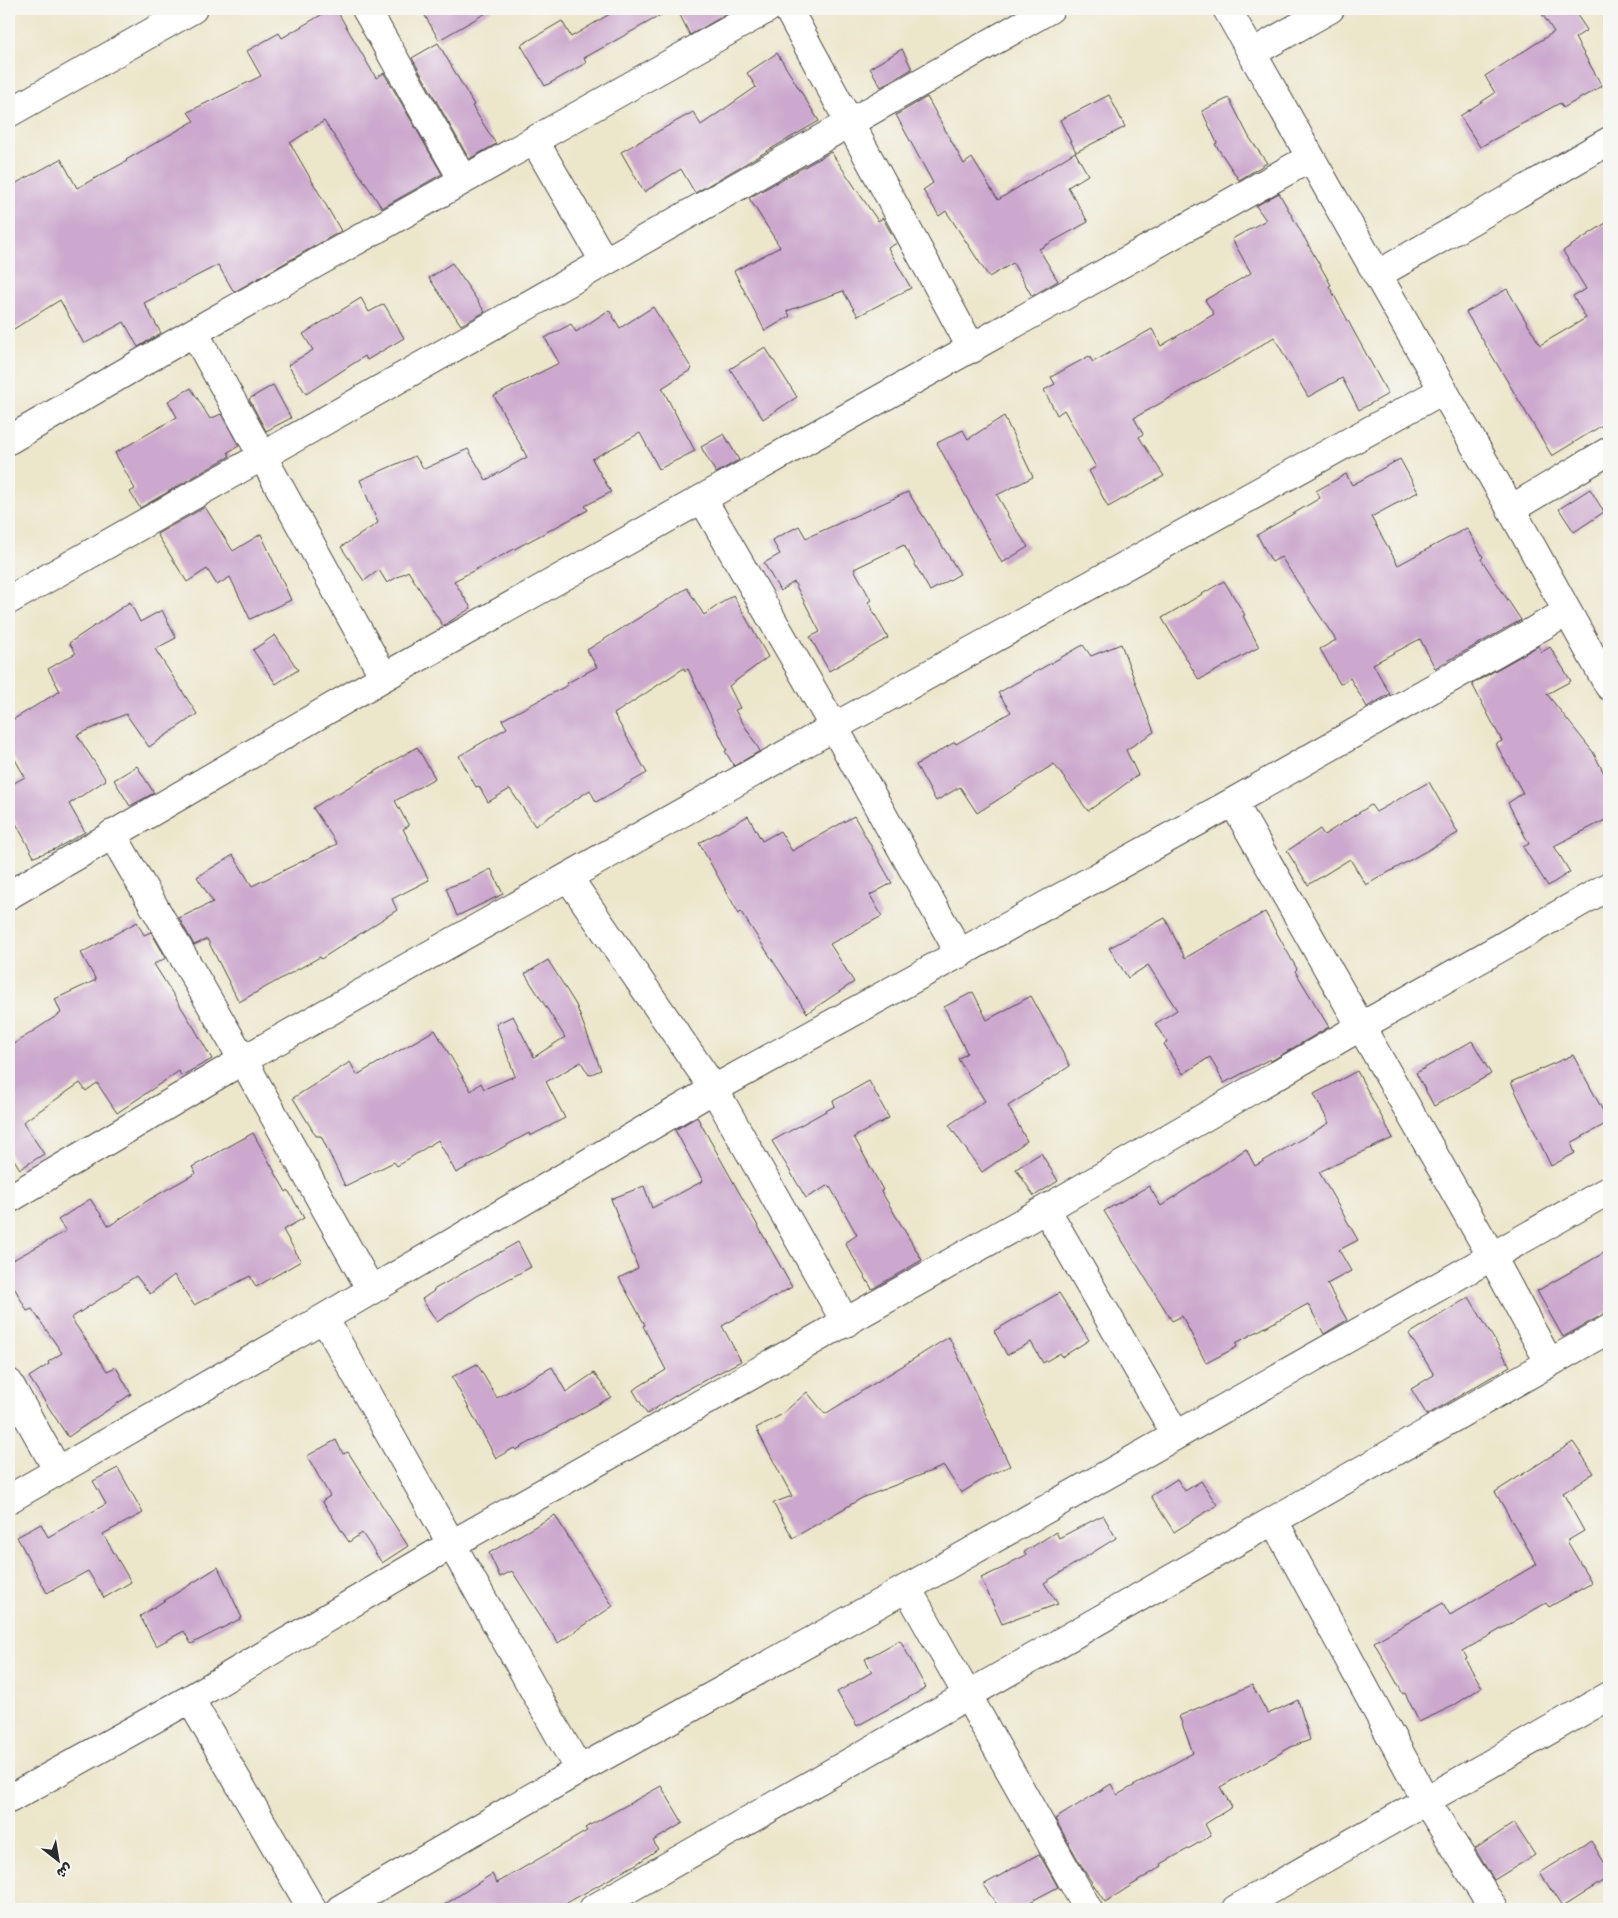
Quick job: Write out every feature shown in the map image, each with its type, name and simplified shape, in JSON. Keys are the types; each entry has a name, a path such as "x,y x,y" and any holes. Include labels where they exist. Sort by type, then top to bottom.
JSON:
{"street":[{"path":"9,113 193,9"},
{"path":"366,9 463,180"},
{"path":"9,440 194,332 767,9"},
{"path":"788,9 972,349"},
{"path":"9,600 1050,9"},
{"path":"1227,9 1511,509 1609,686"},
{"path":"1252,53 1330,9"},
{"path":"534,140 604,261"},
{"path":"1377,275 1609,141"},
{"path":"9,894 384,677 703,500 1310,158"},
{"path":"194,332 384,677"},
{"path":"9,1199 243,1060 834,727 1443,390"},
{"path":"1511,509 1609,452"},
{"path":"703,500 834,727 960,954"},
{"path":"9,1499 324,1318 714,1089 1233,802 1567,612"},
{"path":"1233,802 1491,1255 1549,1362"},
{"path":"112,834 243,1060 371,1290"},
{"path":"568,877 714,1089 846,1323"},
{"path":"9,1799 190,1699 452,1544 846,1323 1609,886"},
{"path":"340,1909 579,1770 907,1588 1491,1255 1609,1190"},
{"path":"1046,1209 1176,1435"},
{"path":"324,1318 579,1770"},
{"path":"593,1909 1609,1328"},
{"path":"9,1383 58,1471"},
{"path":"1274,1521 1426,1801 1494,1909"},
{"path":"907,1588 1088,1909"},
{"path":"1236,1909 1609,1696"},
{"path":"190,1699 312,1909"}],"building":[{"path":"331,9 336,9 376,78 384,73 442,174 382,208 324,121 290,143 341,231 234,292 218,265 144,303 161,333 138,347 124,322 84,344 60,300 9,332 9,187 61,159 77,188 127,161 194,121 188,112 261,76 247,51 279,33 282,38"},
{"path":"421,9 493,9 439,40"},
{"path":"618,9 672,9 584,58 586,63 545,86 521,45 562,21 571,37"},
{"path":"677,9 736,9 690,35"},
{"path":"1539,9 1573,9 1587,30 1575,38 1602,86 1563,108 1560,103 1480,147 1460,116 1495,93 1485,76 1554,32"},
{"path":"438,43 474,105 472,106 496,144 469,159 412,58"},
{"path":"902,49 912,69 881,87 870,68"},
{"path":"777,53 819,121 695,193 681,169 644,192 621,152 693,112 701,125 756,87 747,73"},
{"path":"1109,95 1125,127 1076,152 1060,120"},
{"path":"927,97 964,164 972,158 998,200 1075,152 1088,175 1068,187 1088,222 1039,249 1058,281 1032,296 1013,263 989,277 946,211 939,216 923,190 933,183 896,115"},
{"path":"1229,98 1249,137 1267,163 1239,180 1215,144 1217,143 1202,111"},
{"path":"831,152 878,221 883,218 897,243 888,248 911,288 858,316 843,291 787,311 790,316 765,331 734,271 780,247 749,198"},
{"path":"1279,193 1331,285 1329,286 1388,394 1359,410 1342,378 1308,397 1274,337 1241,358 1134,418 1143,434 1139,437 1164,476 1108,507 1089,471 1096,467 1064,410 1057,415 1044,390 1055,384 1051,377 1089,356 1093,362 1152,329 1161,346 1214,314 1205,300 1251,273 1232,239 1266,220 1256,206"},
{"path":"1609,221 1609,421 1552,456 1466,312 1507,289 1540,345 1586,318 1573,296 1586,289 1563,251"},
{"path":"452,263 485,312 461,325 429,278"},
{"path":"361,298 369,312 384,304 404,338 367,360 365,356 306,394 288,365 313,350 303,334"},
{"path":"653,307 692,369 662,388 695,451 659,469 640,433 592,459 611,492 585,506 588,510 454,581 471,608 443,626 408,571 387,583 379,570 364,581 341,547 378,523 360,480 415,456 424,469 468,449 486,480 527,457 494,396 559,363 545,338 571,324 576,332 609,310 620,328"},
{"path":"765,347 797,397 763,419 730,369"},
{"path":"273,385 291,418 266,431 249,399"},
{"path":"191,388 210,419 221,414 239,446 228,452 230,456 140,508 130,492 135,489 115,453 177,417 168,401"},
{"path":"1004,416 1033,477 997,495 1007,515 1028,547 1002,563 937,443 963,430 968,439"},
{"path":"724,434 739,460 716,473 701,447"},
{"path":"1400,459 1418,492 1371,517 1398,565 1467,528 1483,557 1481,559 1521,620 1435,668 1420,639 1373,664 1390,694 1367,707 1350,678 1340,684 1320,649 1336,640 1281,557 1272,562 1257,535 1320,498 1316,491 1346,474 1352,485"},
{"path":"1590,489 1604,512 1574,532 1559,509"},
{"path":"908,492 960,574 930,591 904,545 854,569 871,600 868,602 888,638 829,671 810,637 820,632 794,582 780,591 764,563 780,554 772,540 799,526 806,538"},
{"path":"205,507 233,551 261,534 291,600 250,619 230,577 217,585 207,569 187,582 157,534"},
{"path":"1224,581 1245,615 1243,616 1259,647 1199,680 1162,618"},
{"path":"687,588 704,615 733,595 768,657 729,686 740,708 735,710 760,751 734,766 725,751 727,750 688,669 685,671 684,668 614,714 647,773 596,802 590,790 535,826 510,789 488,802 479,786 476,787 459,756 507,728 502,720 568,685 567,683 597,667 587,650"},
{"path":"130,602 140,622 162,610 176,638 155,649 197,714 149,747 126,714 77,735 106,780 69,804 85,832 55,849 34,857 9,810 9,786 25,777 9,749 9,722 60,691 48,669 76,653 69,643"},
{"path":"275,635 298,670 276,684 253,650"},
{"path":"1121,644 1154,732 1126,750 1138,775 1088,811 1054,764 977,813 960,787 936,801 916,765 1011,712 998,693 1083,645 1091,656"},
{"path":"1538,646 1542,652 1550,647 1571,681 1547,694 1593,752 1609,783 1609,818 1554,846 1570,872 1548,886 1523,847 1529,844 1508,803 1523,793 1496,744 1502,741 1472,684"},
{"path":"417,747 435,778 395,801 409,826 403,829 429,880 392,899 397,910 321,959 320,957 239,1002 207,939 194,945 179,918 213,902 197,877 233,855 252,886 337,844 313,808"},
{"path":"137,766 154,793 130,806 114,780"},
{"path":"1429,782 1458,833 1366,885 1350,859 1308,885 1287,851 1320,829 1324,835 1371,805 1376,812"},
{"path":"748,816 762,841 780,831 792,851 854,816 892,883 870,895 882,916 830,944 854,982 807,1013 741,912 739,914 699,843"},
{"path":"491,869 503,894 457,916 446,888 469,880"},
{"path":"1265,912 1297,969 1295,971 1329,1027 1271,1061 1270,1059 1224,1083 1210,1057 1183,1074 1164,1044 1167,1042 1155,1024 1177,1010 1148,965 1128,978 1109,948 1165,918 1185,958"},
{"path":"137,922 144,935 151,932 166,958 154,964 212,1059 181,1076 179,1071 117,1113 97,1083 86,1091 80,1083 23,1122 44,1154 20,1169 9,1152 9,1047 61,1013 55,999 96,980 81,953"},
{"path":"548,960 576,1005 601,1070 589,1075 581,1062 546,1082 565,1118 530,1136 529,1133 456,1173 438,1140 397,1166 394,1162 345,1186 321,1136 316,1136 293,1098 350,1062 357,1075 435,1030 471,1091 481,1083 484,1089 515,1076 496,1024 513,1016 534,1057 565,1037 525,974"},
{"path":"973,992 987,1020 1031,996 1070,1066 1008,1106 1027,1141 982,1172 949,1125 985,1101 958,1059 967,1053 944,1007"},
{"path":"1472,1041 1491,1074 1434,1106 1416,1073"},
{"path":"1573,1055 1609,1122 1571,1143 1575,1153 1551,1166 1511,1082"},
{"path":"1357,1071 1393,1138 1319,1172 1358,1240 1339,1250 1351,1271 1327,1284 1347,1320 1324,1334 1308,1304 1236,1343 1237,1347 1206,1363 1182,1316 1172,1321 1104,1211 1149,1186 1161,1206 1246,1149 1255,1166 1329,1123 1314,1094"},
{"path":"869,1081 889,1118 854,1137 883,1190 881,1191 922,1260 872,1289 845,1243 857,1235 829,1185 806,1198 772,1141 835,1106 833,1101"},
{"path":"697,1117 792,1287 722,1326 741,1361 673,1397 647,1414 633,1390 666,1370 643,1326 645,1325 619,1278 638,1268 611,1199 644,1186 652,1208 703,1181 675,1130"},
{"path":"253,1133 286,1192 288,1190 304,1218 283,1230 301,1261 256,1287 250,1276 194,1305 174,1275 150,1294 136,1276 71,1318 107,1371 116,1367 131,1394 68,1437 29,1377 62,1353 32,1309 27,1311 9,1278 9,1262 66,1231 58,1220 90,1199 109,1226 150,1199 196,1173 192,1167"},
{"path":"1041,1153 1058,1181 1034,1196 1016,1169"},
{"path":"518,1242 531,1267 477,1296 437,1322 422,1299 433,1290"},
{"path":"1609,1250 1609,1311 1563,1337 1537,1291"},
{"path":"1059,1293 1089,1340 1062,1357 1060,1353 1043,1363 1031,1342 1007,1355 994,1331"},
{"path":"1469,1297 1510,1366 1427,1415 1411,1389 1434,1375 1409,1334"},
{"path":"949,1337 1010,1466 990,1475 961,1493 944,1466 862,1498 793,1538 773,1503 792,1496 756,1428 781,1415 807,1392 825,1414"},
{"path":"477,1364 497,1398 552,1367 566,1392 594,1373 611,1397 516,1450 514,1448 496,1458 452,1377"},
{"path":"336,1440 343,1454 348,1452 408,1546 382,1563 362,1533 349,1542 322,1501 330,1496 307,1456"},
{"path":"1573,1442 1594,1473 1563,1493 1584,1531 1567,1541 1592,1583 1549,1607 1546,1603 1463,1651 1467,1658 1465,1659 1482,1687 1453,1706 1419,1722 1405,1693 1403,1694 1374,1642 1443,1603 1450,1615 1537,1564 1495,1492"},
{"path":"118,1468 143,1513 103,1534 131,1582 104,1598 88,1571 47,1593 17,1537 41,1524 48,1537 106,1504 93,1481"},
{"path":"1177,1479 1185,1491 1201,1481 1217,1505 1174,1532 1151,1496"},
{"path":"555,1515 613,1606 558,1643 512,1571 500,1577 489,1553"},
{"path":"1103,1515 1116,1538 1044,1583 1058,1604 1002,1624 981,1578 1026,1555 1024,1552 1056,1532 1059,1538"},
{"path":"218,1567 242,1618 191,1644 184,1631 156,1646 140,1616"},
{"path":"900,1640 926,1688 857,1726 837,1692 872,1672 865,1659"},
{"path":"1252,1685 1268,1714 1298,1700 1310,1740 1291,1747 1220,1787 1232,1807 1205,1824 1211,1836 1161,1864 1162,1866 1105,1902 1085,1872 1055,1819 1111,1784 1117,1795 1193,1753 1179,1716"},
{"path":"661,1786 683,1823 653,1841 658,1849 638,1863 556,1909 438,1909 492,1874 497,1883 587,1831 585,1828"},
{"path":"1514,1823 1535,1855 1494,1880 1475,1849"},
{"path":"1591,1841 1609,1870 1609,1877 1562,1907 1540,1873"},
{"path":"1039,1854 1058,1887 1017,1909 1000,1909 983,1885"}]}
